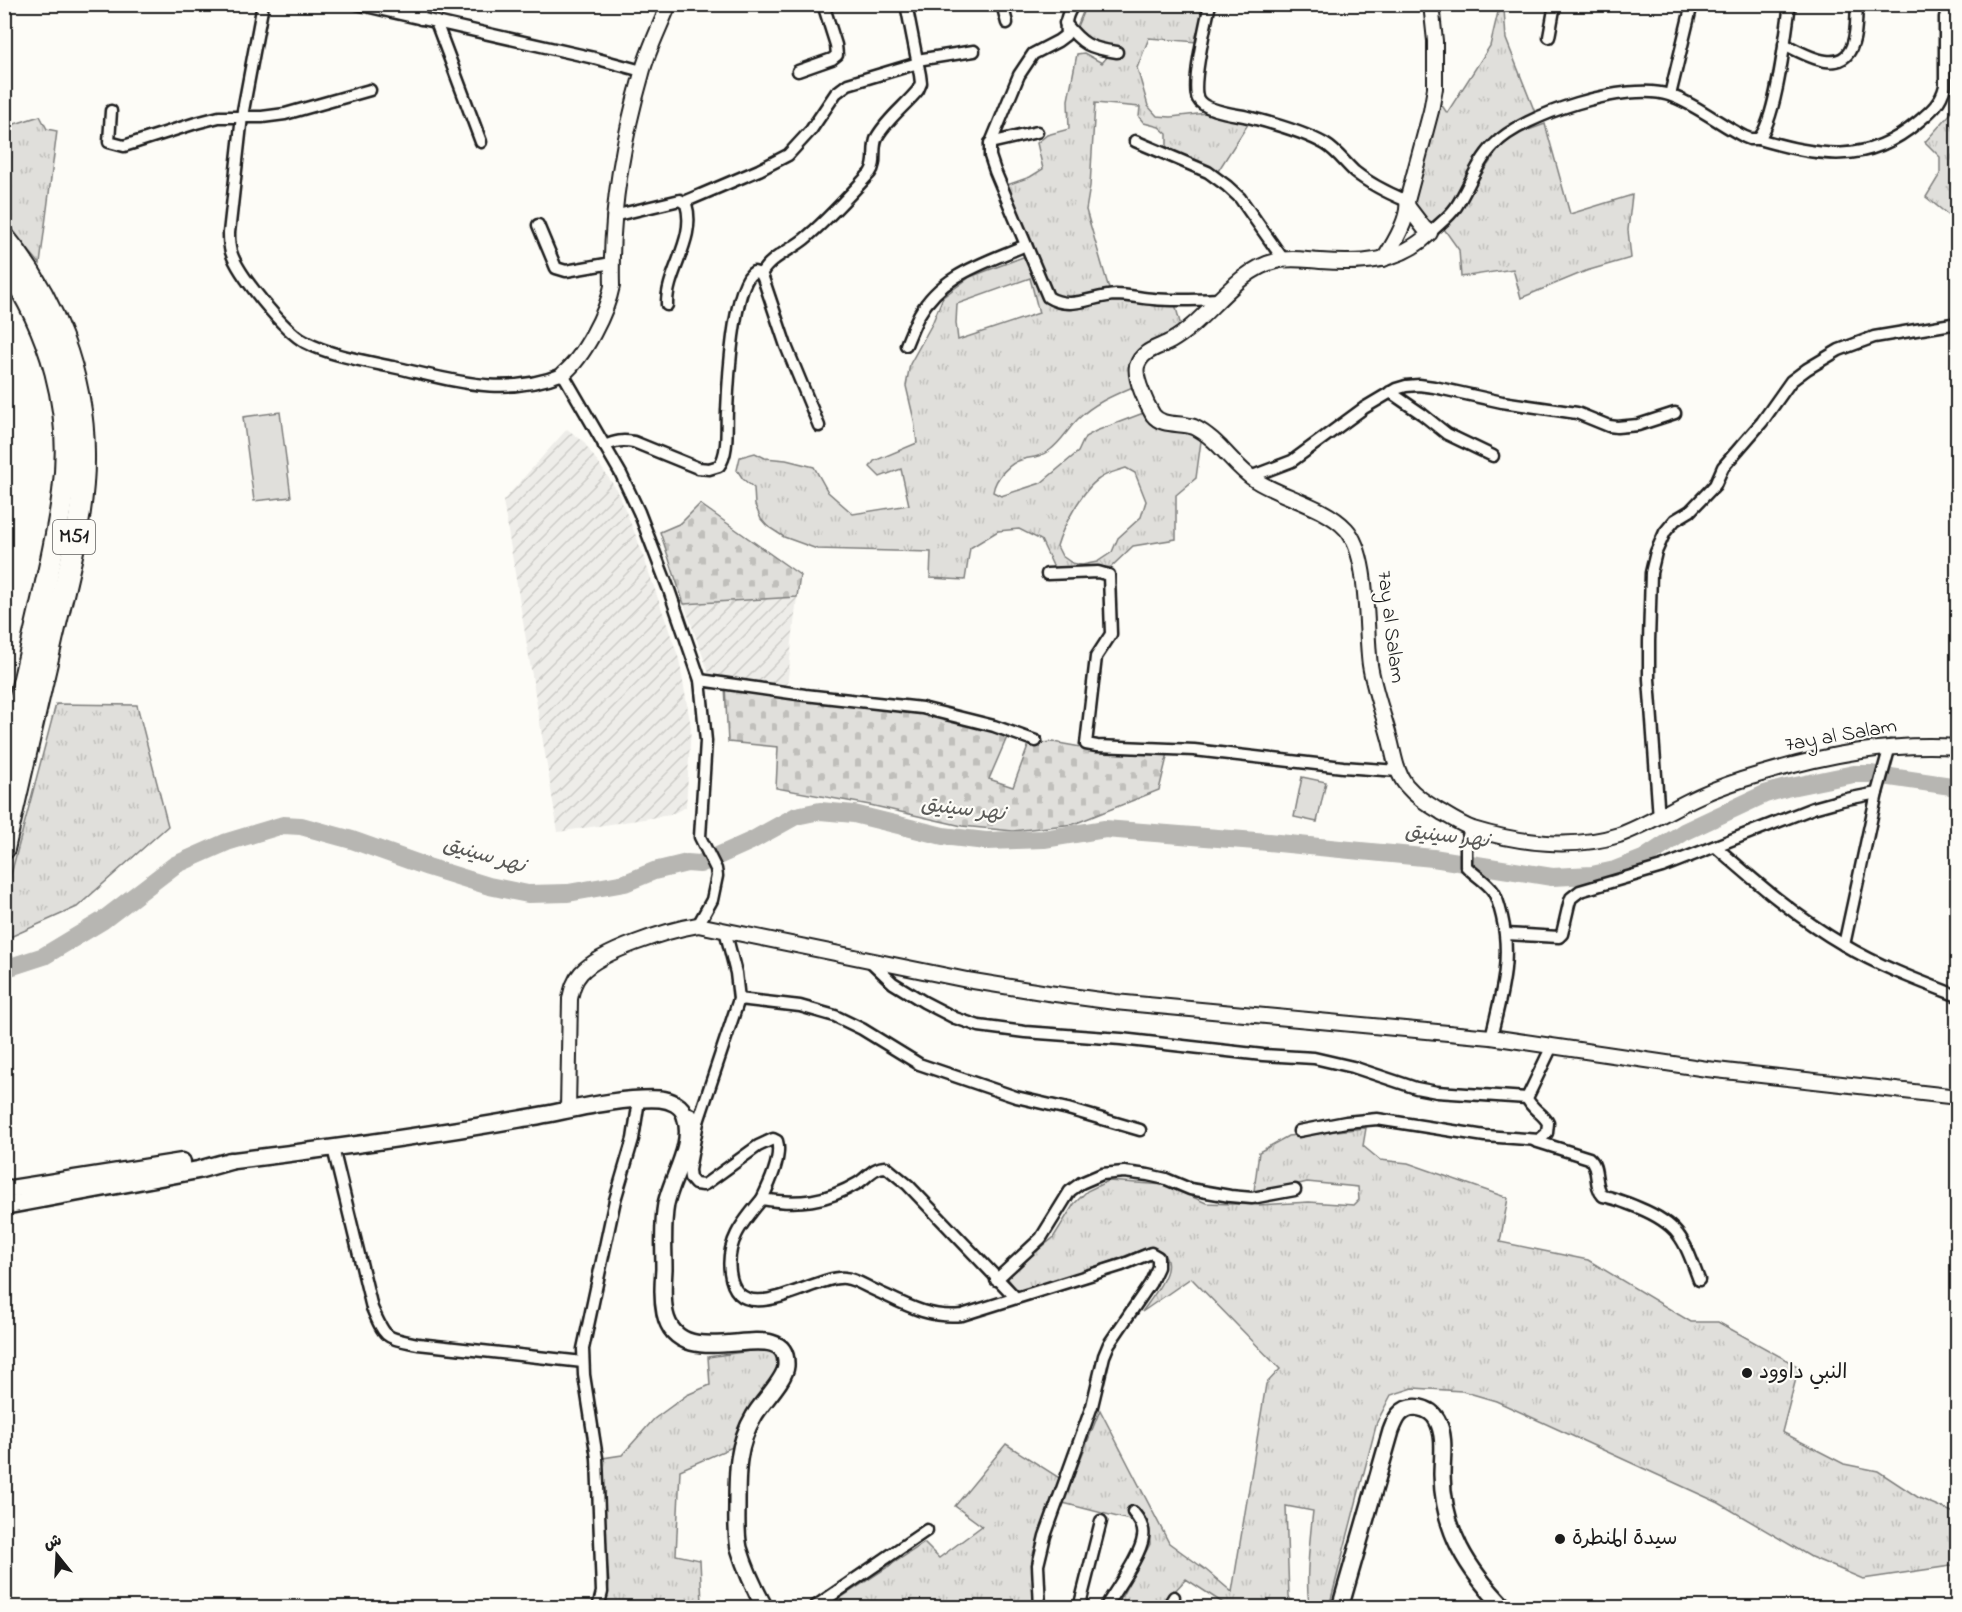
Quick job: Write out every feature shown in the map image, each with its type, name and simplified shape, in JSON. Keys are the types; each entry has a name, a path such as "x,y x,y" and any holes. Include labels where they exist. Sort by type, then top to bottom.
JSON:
{"highway":[{"name":"M51","path":"4,237 22,259 52,312 70,362 80,409 84,454 81,504 68,569 4,849"},
{"name":"M51","path":"4,263 18,283 39,322 54,363 62,401 65,441 63,490 53,552 4,765"}],"main road":[{"path":"4,1206 198,1170 230,1161 333,1148 639,1100 673,1103 683,1111 689,1131 666,1205 663,1294 664,1310 669,1324 686,1341 705,1345 762,1341 772,1343 780,1349 786,1362 783,1375 755,1413 742,1438 736,1472 739,1545 765,1608"},
{"path":"4,1190 208,1159 230,1161"},
{"path":"1340,1608 1391,1431 1400,1414 1411,1407 1421,1407 1437,1420 1442,1436 1444,1506 1449,1525 1467,1563 1505,1608"}],"street":[{"path":"263,4 242,116 229,233 231,252 237,264 270,309 297,337 307,343 355,358 478,386 518,386 563,374 578,360 607,308 612,286 613,216 621,164 642,71 669,4"},
{"path":"357,4 583,55 642,71"},
{"path":"418,4 421,19"},
{"path":"798,71 832,59 837,55 823,4"},
{"path":"761,274 771,261 806,238 823,223 870,173 875,165 873,148 876,139 882,129 918,90 921,75 906,4"},
{"path":"1002,4 1007,23"},
{"path":"1074,4 1065,23 1066,34 1034,54 1018,75 989,150 995,171 1048,297 1056,302 1076,303 1116,295 1173,300 1219,299"},
{"path":"1210,4 1196,85 1199,101 1212,109 1256,119 1318,140 1333,149 1347,165 1366,180 1407,204 1430,233"},
{"path":"1384,259 1396,240 1407,204 1435,88 1435,41 1431,4"},
{"path":"1549,37 1555,4"},
{"path":"1670,95 1692,4"},
{"path":"1758,139 1771,111 1790,4"},
{"path":"1784,44 1817,60 1834,61 1842,58 1847,54 1853,42 1857,4"},
{"path":"1384,259 1410,247 1430,233 1454,209 1492,146 1511,131 1523,123 1561,108 1597,99 1640,93 1660,93 1670,95 1750,139 1831,153 1857,153 1879,148 1892,142 1930,112 1943,97 1946,17 1952,4"},
{"path":"436,22 481,142"},
{"path":"1065,23 1078,39 1093,49 1117,52"},
{"path":"613,216 680,200 684,202 788,155 811,130 836,93 848,84 918,61 974,51"},
{"path":"111,111 109,142 123,146 219,117 262,117 285,114 370,90"},
{"path":"990,143 1037,132"},
{"path":"1135,141 1208,172 1227,186 1240,198 1283,259"},
{"path":"667,305 667,292 681,257 685,238 688,212 684,202"},
{"path":"538,225 559,271 612,263"},
{"path":"906,345 919,315 935,293 960,273 1026,245"},
{"name":"7ay al Salam","path":"1384,259 1344,262 1283,259 1263,265 1219,299 1183,332 1170,341 1147,351 1138,365 1137,377 1155,418 1198,429 1250,477 1335,519 1351,535 1356,545 1362,573 1373,681 1398,771 1408,787 1418,797 1470,828 1538,842 1565,843 1597,840 1618,835 1659,818 1698,796 1760,774 1804,762 1888,752 1922,745 1958,747"},
{"path":"604,446 623,440 634,442 698,468 719,466 725,446 728,385 738,308 746,279 754,272 761,274"},
{"path":"761,274 786,346 819,426"},
{"path":"1659,818 1649,680 1649,642 1651,573 1656,552 1665,532 1675,520 1690,511 1715,485 1723,467 1762,422 1791,381 1807,369 1839,350 1874,337 1958,322"},
{"path":"563,374 621,474 639,512 700,680 706,741 700,837 716,869 717,876 712,900 698,925"},
{"path":"1250,477 1292,461 1349,418 1390,392 1406,386 1434,387 1502,402 1577,413 1617,427 1638,425 1675,413"},
{"path":"1390,392 1447,434 1493,456"},
{"path":"1047,574 1098,572 1109,575 1111,634 1096,657 1086,744 1194,750 1398,771"},
{"path":"700,680 922,708 994,726 1036,741"},
{"path":"1844,945 1888,752"},
{"path":"1506,934 1559,937 1562,934 1571,898 1580,891 1662,867 1813,808 1878,789"},
{"path":"1470,828 1466,844 1466,867 1494,893 1506,934 1506,971 1491,1036"},
{"path":"1716,847 1779,901 1844,945 1920,981 1958,996"},
{"path":"568,1110 570,999 573,987 581,974 596,962 628,946 670,930 698,925 967,980 1115,1002 1491,1036 1707,1069 1958,1097"},
{"path":"725,930 736,973 739,999 698,1122 689,1174 692,1182 699,1185 707,1183 758,1146 773,1139 776,1140 778,1147 774,1168 762,1199 738,1232 729,1252 733,1286 737,1292 746,1298 760,1300 776,1298 843,1277 924,1313 939,1316 962,1315 1122,1265 1146,1254 1155,1254 1159,1262 1150,1284 1109,1344 1104,1356 1092,1406 1045,1536 1038,1565 1040,1608"},
{"path":"868,960 893,983 924,1002 955,1018 979,1026 1263,1055 1314,1058 1437,1092 1527,1098"},
{"path":"739,999 800,1006 835,1016 862,1029 919,1064 1016,1097 1140,1130"},
{"path":"1527,1098 1552,1046"},
{"path":"1527,1098 1531,1106 1542,1114 1548,1123 1544,1138 1533,1140"},
{"path":"598,1608 602,1592 597,1469 584,1349 615,1200 633,1139 639,1100"},
{"path":"683,1111 692,1115 698,1122"},
{"path":"1299,1131 1377,1119 1485,1136 1533,1140 1589,1158 1595,1165 1598,1188 1603,1196 1633,1205 1667,1222 1680,1236 1699,1280"},
{"path":"333,1148 372,1308 382,1331 391,1338 418,1344 584,1362"},
{"path":"762,1199 785,1203 828,1197 861,1181 878,1168 886,1167 908,1185 996,1280 1016,1298"},
{"path":"996,1280 1041,1238 1070,1191 1081,1183 1102,1174 1124,1172 1148,1175 1166,1179 1190,1189 1252,1198 1295,1190"},
{"path":"1105,1608 1138,1552 1144,1536 1141,1522 1133,1512"},
{"path":"1079,1608 1101,1521"},
{"path":"813,1608 927,1530"},
{"path":"1167,1608 1174,1597"}],"shaded area":[{"path":"567,429 583,441 617,490 638,541 679,659 691,727 686,807 670,815 558,832 503,501"},
{"path":"797,597 787,687 711,679 684,604"}],"green space":[{"path":"1086,5 1204,5 1197,42 1149,38 1137,68 1148,106 1157,116 1171,117 1215,112 1250,121 1213,179 1167,153 1167,134 1159,127 1144,123 1139,117 1140,107 1095,103 1090,186 1086,210 1112,299 1175,304 1182,330 1146,345 1134,363 1148,411 1207,427 1226,441 1201,441 1196,478 1176,495 1176,539 1133,546 1111,567 1055,570 1041,540 1019,529 998,531 970,548 965,580 930,578 931,552 817,549 784,537 767,526 761,519 755,505 754,488 743,479 737,470 740,457 755,453 765,458 786,460 814,467 828,492 853,514 909,505 901,469 880,477 870,467 874,461 917,443 906,386 910,364 932,324 943,297 970,277 1023,257 1033,250 1007,185 1030,177 1043,169 1037,143 1047,135 1069,129 1068,100 1077,54 1084,53 1102,63 1108,56 1119,57 1120,47 1089,41 1076,29","holes":["1030,278 1039,313 958,340 957,304","1135,386 1146,412 1085,437 1078,452 1041,483 1001,496 993,492 1000,476 1009,467 1050,450 1084,413","1126,468 1135,473 1146,501 1141,517 1118,538 1112,552 1097,562 1082,565 1072,563 1062,556 1057,546 1063,529 1086,491 1105,475"]},
{"path":"1499,8 1504,9 1506,39 1536,115 1494,141 1450,210 1430,227 1414,205 1414,194 1441,104 1447,113 1490,46"},
{"path":"1957,82 1957,222 1926,197 1940,174 1940,157 1925,142 1953,111"},
{"path":"40,116 47,129 57,131 40,264 4,221 5,127"},
{"path":"1545,124 1570,214 1632,195 1628,230 1631,258 1586,271 1521,298 1513,269 1461,277 1459,250 1444,229 1500,147 1512,136"},
{"path":"280,412 291,497 254,501 243,417"},
{"path":"700,504 800,575 797,597 684,604 660,532 681,523"},
{"path":"725,686 857,706 914,711 1008,735 989,779 1013,787 1029,744 1053,742 1114,753 1164,750 1168,753 1159,790 1074,824 1013,831 962,826 870,805 776,788 778,747 728,742"},
{"path":"56,704 137,705 168,826 77,907 5,938 5,897"},
{"path":"1302,777 1326,782 1317,822 1294,817"},
{"path":"1366,1128 1363,1146 1380,1160 1408,1163 1508,1198 1500,1242 1588,1260 1691,1322 1718,1322 1799,1367 1782,1432 1844,1464 1878,1471 1919,1498 1957,1514 1957,1565 1863,1579 1811,1557 1719,1503 1496,1401 1462,1391 1413,1388 1391,1395 1377,1422 1329,1607 1311,1607 1309,1600 1308,1561 1313,1511 1286,1506 1289,1597 1296,1607 1223,1607 1223,1603 1186,1579 1160,1607 1116,1607 1150,1544 1149,1525 1063,1503 1100,1410 1169,1543 1232,1592 1266,1384 1280,1369 1191,1278 1142,1312 1161,1285 1165,1275 1166,1258 1159,1252 1146,1248 1091,1269 1018,1292 1006,1276 1053,1238 1074,1204 1087,1191 1108,1181 1166,1185 1206,1203 1259,1205 1309,1202 1354,1205 1359,1200 1358,1187 1307,1182 1271,1191 1254,1191 1259,1152 1288,1136"},
{"path":"764,1349 775,1352 781,1366 735,1446 680,1470 676,1555 700,1560 702,1604 699,1607 606,1607 609,1582 605,1540 603,1458 622,1455 654,1419 687,1395 710,1385 708,1357"},
{"path":"1006,1444 1061,1479 1032,1557 1034,1607 825,1608 924,1543 939,1558 982,1526 955,1506"}],"waterway":[{"name":"نهر سينيق","path":"4,969 44,956 102,921 175,865 227,842 283,825 301,826 352,840 489,886 528,894 568,893 625,883 654,871 687,863 700,864 751,841 796,816 820,811 854,814 943,836 986,841 1044,839 1105,829 1433,858 1552,877 1592,875 1615,870 1643,859 1684,832 1765,794 1786,788 1854,774 1870,774 1958,787"}],"place":[{"name":"النبي داوود","path":"1747,1373"},
{"name":"سيدة المنطرة","path":"1560,1539"}]}
